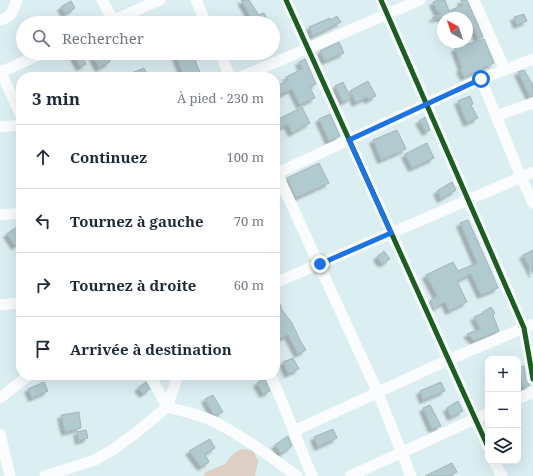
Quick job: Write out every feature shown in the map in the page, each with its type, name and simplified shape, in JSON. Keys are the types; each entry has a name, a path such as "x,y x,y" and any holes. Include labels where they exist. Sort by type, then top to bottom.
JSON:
{"street":[{"path":"0,20 7,18 13,12 17,0"},
{"path":"102,0 108,16"},
{"path":"124,16 160,0"},
{"path":"196,0 203,16"},
{"path":"286,0 485,441"},
{"path":"381,0 469,200 528,326 533,379"},
{"path":"253,72 420,0"},
{"path":"474,0 505,70"},
{"path":"280,170 481,79 533,59"},
{"path":"16,105 1,71 27,60"},
{"path":"223,60 228,72"},
{"path":"481,79 533,204"},
{"path":"496,116 533,103"},
{"path":"0,127 16,125"},
{"path":"280,281 533,172"},
{"path":"280,180 320,264 378,393 411,476"},
{"path":"0,215 16,213"},
{"path":"0,305 16,303"},
{"path":"294,431 448,360 528,326"},
{"path":"0,398 23,380"},
{"path":"153,380 167,407 195,414 216,423 259,449 297,476"},
{"path":"45,476 95,460 114,449 167,407 176,380"},
{"path":"273,380 312,476"},
{"path":"521,398 533,392"},
{"path":"350,476 485,415"},
{"path":"0,434 10,476"},
{"path":"496,464 502,476"}],"shaded area":[{"path":"241,449 253,450 258,461 255,476 203,476 206,472 225,464 232,455"}],"building":[{"path":"241,0 249,0 259,15 264,13 266,16 250,16"},
{"path":"445,0 449,11 463,5 461,0 467,0 472,12 438,12 433,2"},
{"path":"71,1 75,8 65,14 61,7"},
{"path":"473,14 483,37 478,39 473,27"},
{"path":"524,14 527,21 517,25 514,17"},
{"path":"337,16 341,22 313,36 309,27 330,18 331,20"},
{"path":"484,39 494,63 464,77 460,69 462,68 455,48 473,48 473,42"},
{"path":"339,42 344,53 325,61 320,51"},
{"path":"305,59 316,84 310,87 315,98 300,105 292,89 280,95 280,84 288,80 286,77 302,69 299,62"},
{"path":"76,60 84,60 86,64 80,67"},
{"path":"95,60 109,60 110,62 99,68"},
{"path":"178,60 195,60 200,72 182,72"},
{"path":"144,68 146,72 134,72"},
{"path":"524,70 533,85 533,96 530,97 518,72"},
{"path":"368,81 376,96 368,100 367,97 356,103 350,91"},
{"path":"343,82 351,98 343,102 335,86"},
{"path":"470,96 473,104 471,105 478,118 467,123 458,101"},
{"path":"302,107 310,123 292,133 287,124 280,129 280,118"},
{"path":"330,114 340,136 329,141 319,119"},
{"path":"425,117 430,130 426,132 419,121"},
{"path":"397,130 406,149 381,160 373,140"},
{"path":"427,143 434,158 412,168 405,154"},
{"path":"319,163 329,183 296,198 287,178"},
{"path":"452,182 456,190 441,199 437,191"},
{"path":"468,220 498,288 481,295 471,274 457,281 467,302 449,311 445,302 433,309 430,301 437,296 426,275 453,262 458,271 477,263 460,223"},
{"path":"16,227 16,245 15,246 7,234"},
{"path":"533,250 533,274 523,255"},
{"path":"384,251 390,259 384,263 381,263 377,257"},
{"path":"280,304 282,310 292,323 306,350 298,354 288,335 280,339"},
{"path":"491,307 495,313 493,315 499,331 474,341 467,334 480,329 474,317 484,313 483,312"},
{"path":"293,358 299,369 288,374 283,362"},
{"path":"524,366 526,381 530,385 524,388 521,380 521,367"},
{"path":"265,380 270,391 263,394 257,383"},
{"path":"44,382 48,391 32,398 28,389"},
{"path":"146,382 150,389 143,394 138,388"},
{"path":"441,382 445,391 423,400 420,391"},
{"path":"213,395 223,412 217,415 213,414 205,399"},
{"path":"458,401 463,411 451,417 447,408"},
{"path":"430,405 441,426 432,429 423,408"},
{"path":"79,412 81,428 65,432 61,415"},
{"path":"333,429 337,438 318,447 314,437"},
{"path":"86,430 88,438 79,441 77,432"},
{"path":"288,436 292,446 281,454 275,445"},
{"path":"210,439 215,448 205,454 209,462 201,467 189,451"},
{"path":"452,463 457,472 449,476 425,476"}],"cycle path":[{"path":"286,0 485,440"},
{"path":"381,0 524,328 533,379"}],"route":[{"path":"320,264 391,233 349,140 481,79"}]}
